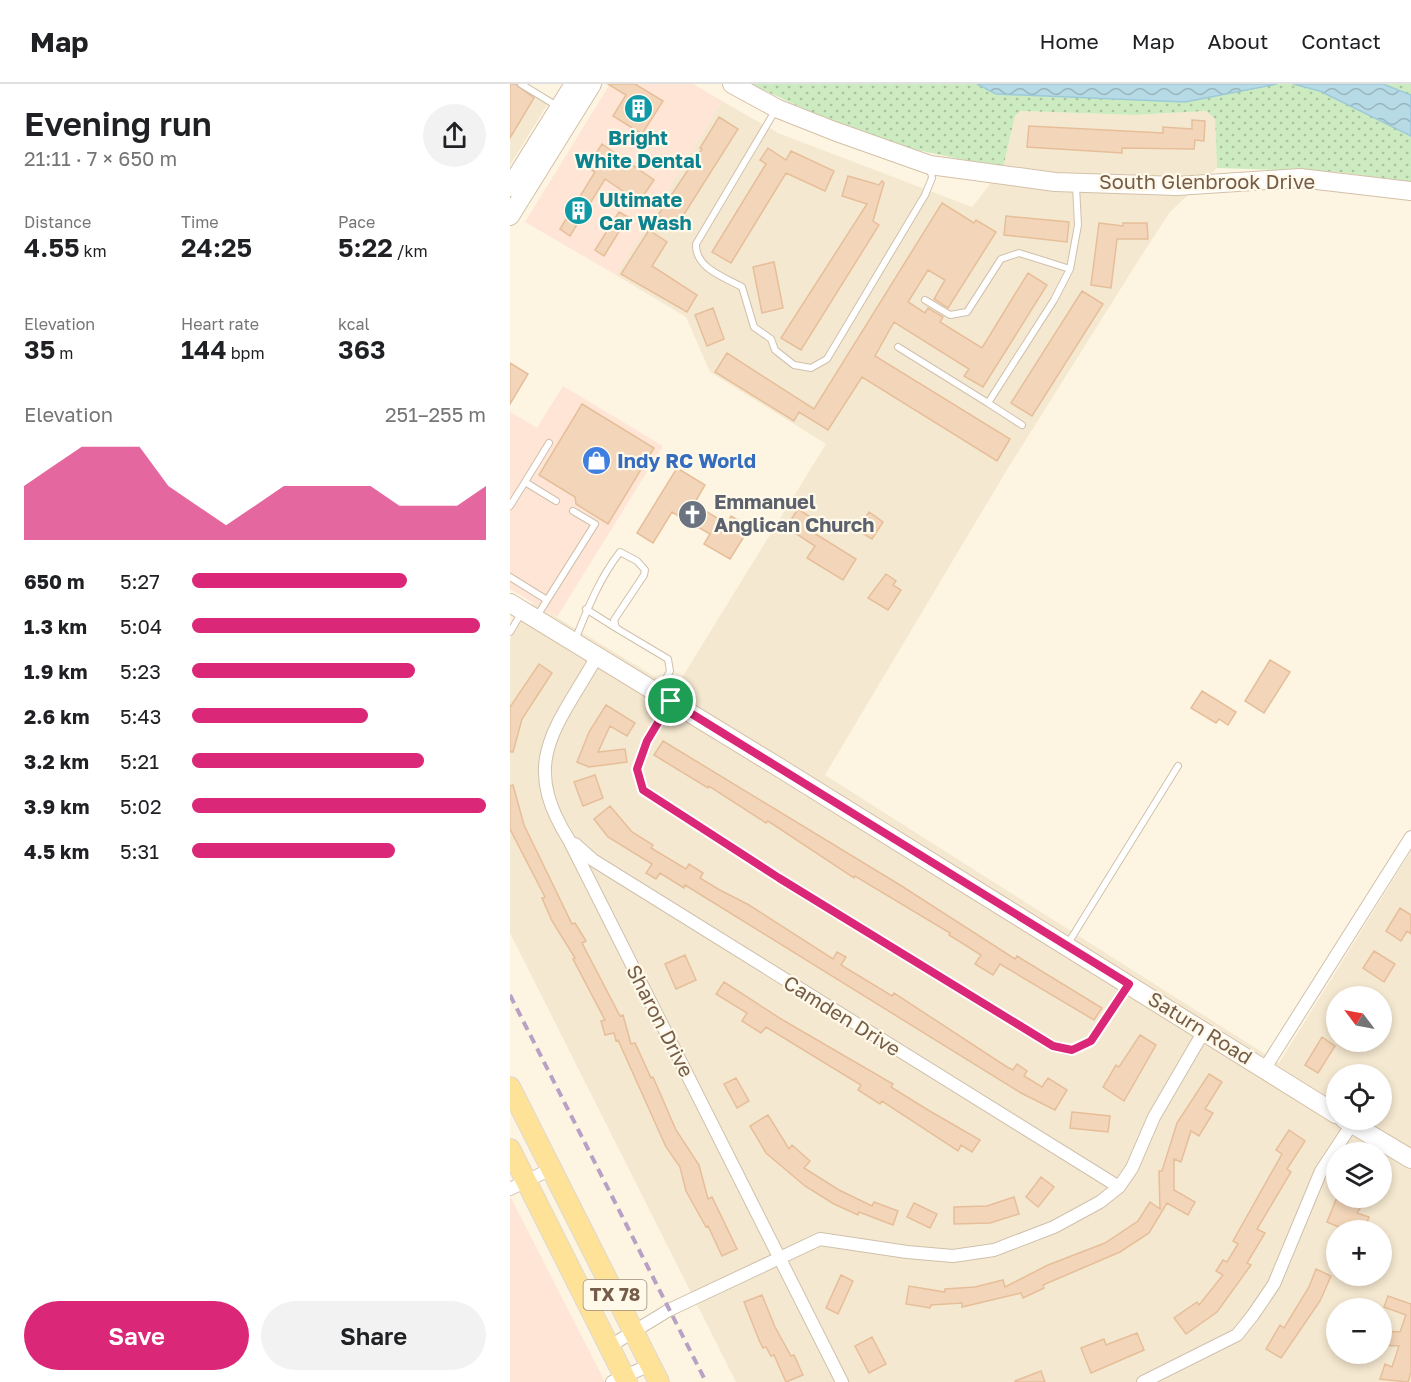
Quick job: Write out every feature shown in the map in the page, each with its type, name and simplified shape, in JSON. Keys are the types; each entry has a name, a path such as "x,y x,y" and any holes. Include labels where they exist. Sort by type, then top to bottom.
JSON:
{"main road":[{"name":"TX 78","path":"510,1087 655,1373"},
{"name":"TX 78","path":"510,1149 518,1185 610,1346 621,1380"}],"street":[{"path":"510,187 574,84"},
{"path":"510,216 592,84"},
{"name":"South Glenbrook Drive","path":"732,84 776,108 930,165 1075,183 1178,186 1300,178 1411,191"},
{"name":"Saturn Road","path":"518,608 596,658 1067,945 1326,1108"},
{"name":"Sharon Drive","path":"596,658 556,728 544,756 544,782 552,813 569,840 842,1382"},
{"path":"1265,1068 1411,837"},
{"name":"Camden Drive","path":"569,840 603,867 1119,1187"},
{"path":"610,1346 669,1310 778,1256 820,1239 907,1252 953,1256 994,1250 1054,1227 1100,1202 1119,1187 1132,1168 1154,1117 1204,1030"},
{"path":"1143,1382 1237,1335 1253,1316 1274,1284 1321,1171 1343,1130"},
{"path":"1363,1130 1411,1159"},
{"path":"518,1185 551,1169"},
{"path":"621,1380 655,1373"}],"lane":[{"path":"525,85 560,107"},
{"path":"776,108 696,244 696,254 700,262 742,287 754,327 771,339 776,350 794,365 811,368 826,359 925,195 932,178 930,165"},
{"path":"988,404 1054,300 1070,269 1078,225 1075,183"},
{"path":"925,300 950,315 967,312 1001,259 1019,254 1070,269"},
{"path":"898,347 1022,425"},
{"path":"510,506 549,443"},
{"path":"525,482 556,501"},
{"path":"510,632 518,608 547,600 595,524 573,511"},
{"path":"574,644 586,609 609,566 620,552 638,561 645,570 615,620 616,628"},
{"path":"510,578 547,600"},
{"path":"586,609 668,659 670,671 665,698 637,769 643,790 1053,1046 1072,1050 1091,1041 1129,984"},
{"path":"1067,945 1178,766"}],"shaded area":[{"path":"510,84 525,84 547,105 510,165"},
{"path":"610,84 693,84 722,101 616,275 525,222"},
{"path":"722,101 778,133 972,207 1003,168 1015,116 1021,111 1135,115 1206,111 1215,119 1217,168 1170,212 1145,250 1005,473 825,775 1279,1063 1326,988 1326,1052 1392,1052 1392,986 1327,986 1411,851 1411,1382 736,1382 510,933 510,639 533,603 675,689 826,444 710,372 686,317 616,275"},
{"path":"563,386 663,446 557,617 510,589 510,412 537,428"},
{"path":"510,1196 605,1382 510,1382"}],"green space":[{"path":"751,84 1411,84 1411,182 1337,172 1217,168 1215,119 1206,111 1135,115 1021,111 1015,116 1003,168 898,146 839,125"}],"water":[{"path":"977,84 1277,84 1185,102 996,94"},
{"path":"1293,84 1383,84 1411,95 1411,136 1320,91"}],"building":[{"path":"510,84 515,84 534,98 510,138"},
{"name":"Bright White Dental","path":"608,84 635,84 663,101 642,134 613,116 626,95"},
{"path":"719,117 738,129 676,227 658,215 702,149 700,148"},
{"path":"1192,120 1205,121 1204,141 1195,140 1194,149 1122,148 1122,153 1027,147 1029,126 1163,133 1163,127 1192,129"},
{"path":"602,144 654,180 639,202 605,179 570,236 560,229 595,172 587,167"},
{"path":"768,148 786,160 791,151 834,171 825,191 786,173 731,263 712,252 766,164 760,160"},
{"path":"848,176 879,185 882,181 884,183 873,221 879,225 801,350 781,338 867,204 842,196"},
{"path":"942,203 974,223 976,220 996,232 948,308 934,299 945,280 928,270 908,302 925,313 928,308 943,317 940,322 982,348 1028,273 1047,285 983,387 964,376 969,369 894,322 875,356 1010,439 997,461 862,377 828,430 799,412 794,421 715,372 727,353 814,409"},
{"name":"Ultimate Car Wash","path":"619,212 628,217 604,256 595,250"},
{"path":"1006,216 1069,222 1067,242 1004,235"},
{"path":"1099,223 1123,226 1123,223 1147,223 1148,239 1117,239 1111,288 1091,285"},
{"path":"649,230 667,242 652,266 697,295 687,312 621,274"},
{"path":"774,262 783,308 762,313 753,267"},
{"path":"1082,291 1103,304 1032,416 1011,403"},
{"path":"713,308 724,339 707,346 695,315"},
{"path":"510,363 528,374 510,404"},
{"name":"Indy RC World","path":"582,404 654,448 608,524 576,504 575,497 539,475"},
{"name":"Emmanuel Anglican Church","path":"677,468 705,485 694,504 727,524 731,516 750,527 730,559 704,544 710,534 672,512 653,543 637,533"},
{"path":"798,509 812,518 806,528 856,559 843,580 807,558 815,546 786,527"},
{"path":"869,512 883,522 872,539 857,530"},
{"path":"886,574 896,581 893,585 901,590 888,610 868,598"},
{"path":"1270,660 1290,672 1264,713 1245,701"},
{"path":"539,664 552,673 522,719 513,752 510,752 510,707"},
{"path":"1202,691 1236,712 1228,725 1219,719 1216,723 1191,708"},
{"path":"606,705 635,723 627,736 610,726 598,752 625,749 627,762 589,767 577,762 589,732"},
{"path":"663,741 900,885 1015,959 1017,956 1102,1008 1094,1020 1000,964 993,975 975,964 981,955 949,935 950,933 855,876 854,878 768,821 766,823 709,786 708,788 654,755"},
{"path":"595,775 603,798 583,806 574,782"},
{"path":"513,785 524,825 572,924 575,923 586,941 582,943 620,1016 623,1015 631,1044 635,1043 676,1130 699,1165 708,1199 712,1197 737,1249 722,1256 708,1226 706,1227 686,1191 680,1167 666,1147 618,1040 616,1041 614,1033 605,1035 601,1021 605,1020 573,959 575,958 552,921 542,898 545,897 510,829 510,786"},
{"path":"610,806 632,832 653,845 651,848 686,869 689,864 703,873 700,878 749,905 833,959 837,952 846,957 841,965 892,996 894,993 1007,1067 1013,1070 1017,1064 1027,1071 1024,1076 1042,1087 1048,1078 1067,1090 1055,1110 1021,1093 685,885 684,888 660,873 656,879 646,873 652,864 608,837 594,819"},
{"path":"1400,908 1411,915 1411,934 1407,931 1401,941 1386,931"},
{"path":"1374,951 1395,964 1384,982 1363,968"},
{"path":"685,955 696,980 676,989 665,964"},
{"path":"724,982 781,1019 893,1084 891,1087 980,1140 972,1152 961,1145 958,1151 882,1101 880,1104 858,1090 861,1085 766,1027 761,1033 742,1021 747,1013 716,994"},
{"path":"1140,1035 1156,1045 1124,1101 1103,1087 1116,1065 1119,1067"},
{"path":"1322,1037 1326,1040 1326,1052 1331,1052 1318,1073 1305,1065"},
{"path":"1209,1074 1222,1082 1205,1109 1213,1113 1199,1136 1191,1131 1181,1162 1174,1159 1174,1190 1195,1202 1188,1215 1167,1203 1149,1233 1120,1252 1043,1285 1044,1288 1023,1298 1021,1293 962,1307 962,1303 931,1305 930,1308 906,1304 909,1286 945,1292 945,1289 975,1287 1003,1280 1005,1287 1048,1265 1105,1243 1138,1221 1150,1202 1160,1209 1159,1171 1162,1171 1177,1123"},
{"path":"736,1078 749,1101 737,1108 724,1084"},
{"path":"1072,1112 1110,1116 1108,1132 1070,1128"},
{"path":"768,1115 789,1149 792,1145 810,1161 804,1168 839,1190 872,1206 874,1202 898,1211 893,1225 859,1212 858,1215 834,1204 805,1186 766,1153 750,1126"},
{"path":"1289,1130 1305,1141 1287,1169 1291,1172 1257,1229 1265,1233 1247,1263 1251,1265 1217,1312 1186,1334 1174,1318 1197,1302 1199,1305 1223,1275 1216,1271 1223,1260 1227,1262 1238,1244 1233,1241 1282,1154 1276,1150"},
{"path":"1041,1177 1054,1187 1038,1207 1026,1197"},
{"path":"1014,1197 1019,1214 990,1223 954,1224 954,1207 987,1206"},
{"path":"914,1203 937,1214 930,1228 907,1217"},
{"path":"1333,1208 1360,1208 1357,1213 1369,1217 1368,1220 1328,1220"},
{"path":"1316,1269 1326,1274 1327,1286 1320,1301 1281,1358 1266,1349 1280,1325 1284,1328 1309,1287"},
{"path":"841,1275 853,1281 838,1314 826,1308"},
{"path":"762,1295 775,1327 791,1356 794,1355 803,1375 786,1382 774,1355 771,1356 766,1347 763,1348 744,1302"},
{"path":"1388,1296 1411,1304 1411,1372 1408,1382 1380,1379 1385,1364 1392,1367 1399,1346 1392,1346 1392,1332 1400,1332 1406,1315 1392,1310 1392,1298 1387,1298"},
{"path":"1137,1333 1144,1350 1091,1373 1081,1348 1104,1339 1106,1345"},
{"path":"872,1337 886,1364 869,1373 855,1346"},
{"path":"1041,1371 1045,1382 1015,1382 1015,1381"}],"railway":[{"path":"510,995 706,1382"}],"place":[{"name":"Bright White Dental","path":"638,108"},
{"name":"Ultimate Car Wash","path":"578,211"},
{"name":"Indy RC World","path":"596,461"},
{"name":"Emmanuel Anglican Church","path":"693,514"}],"route":[{"path":"671,701 1129,984 1110,1016 1091,1041 1072,1050 1053,1046 894,946 779,878 643,790 637,769 647,741 671,701"}]}
